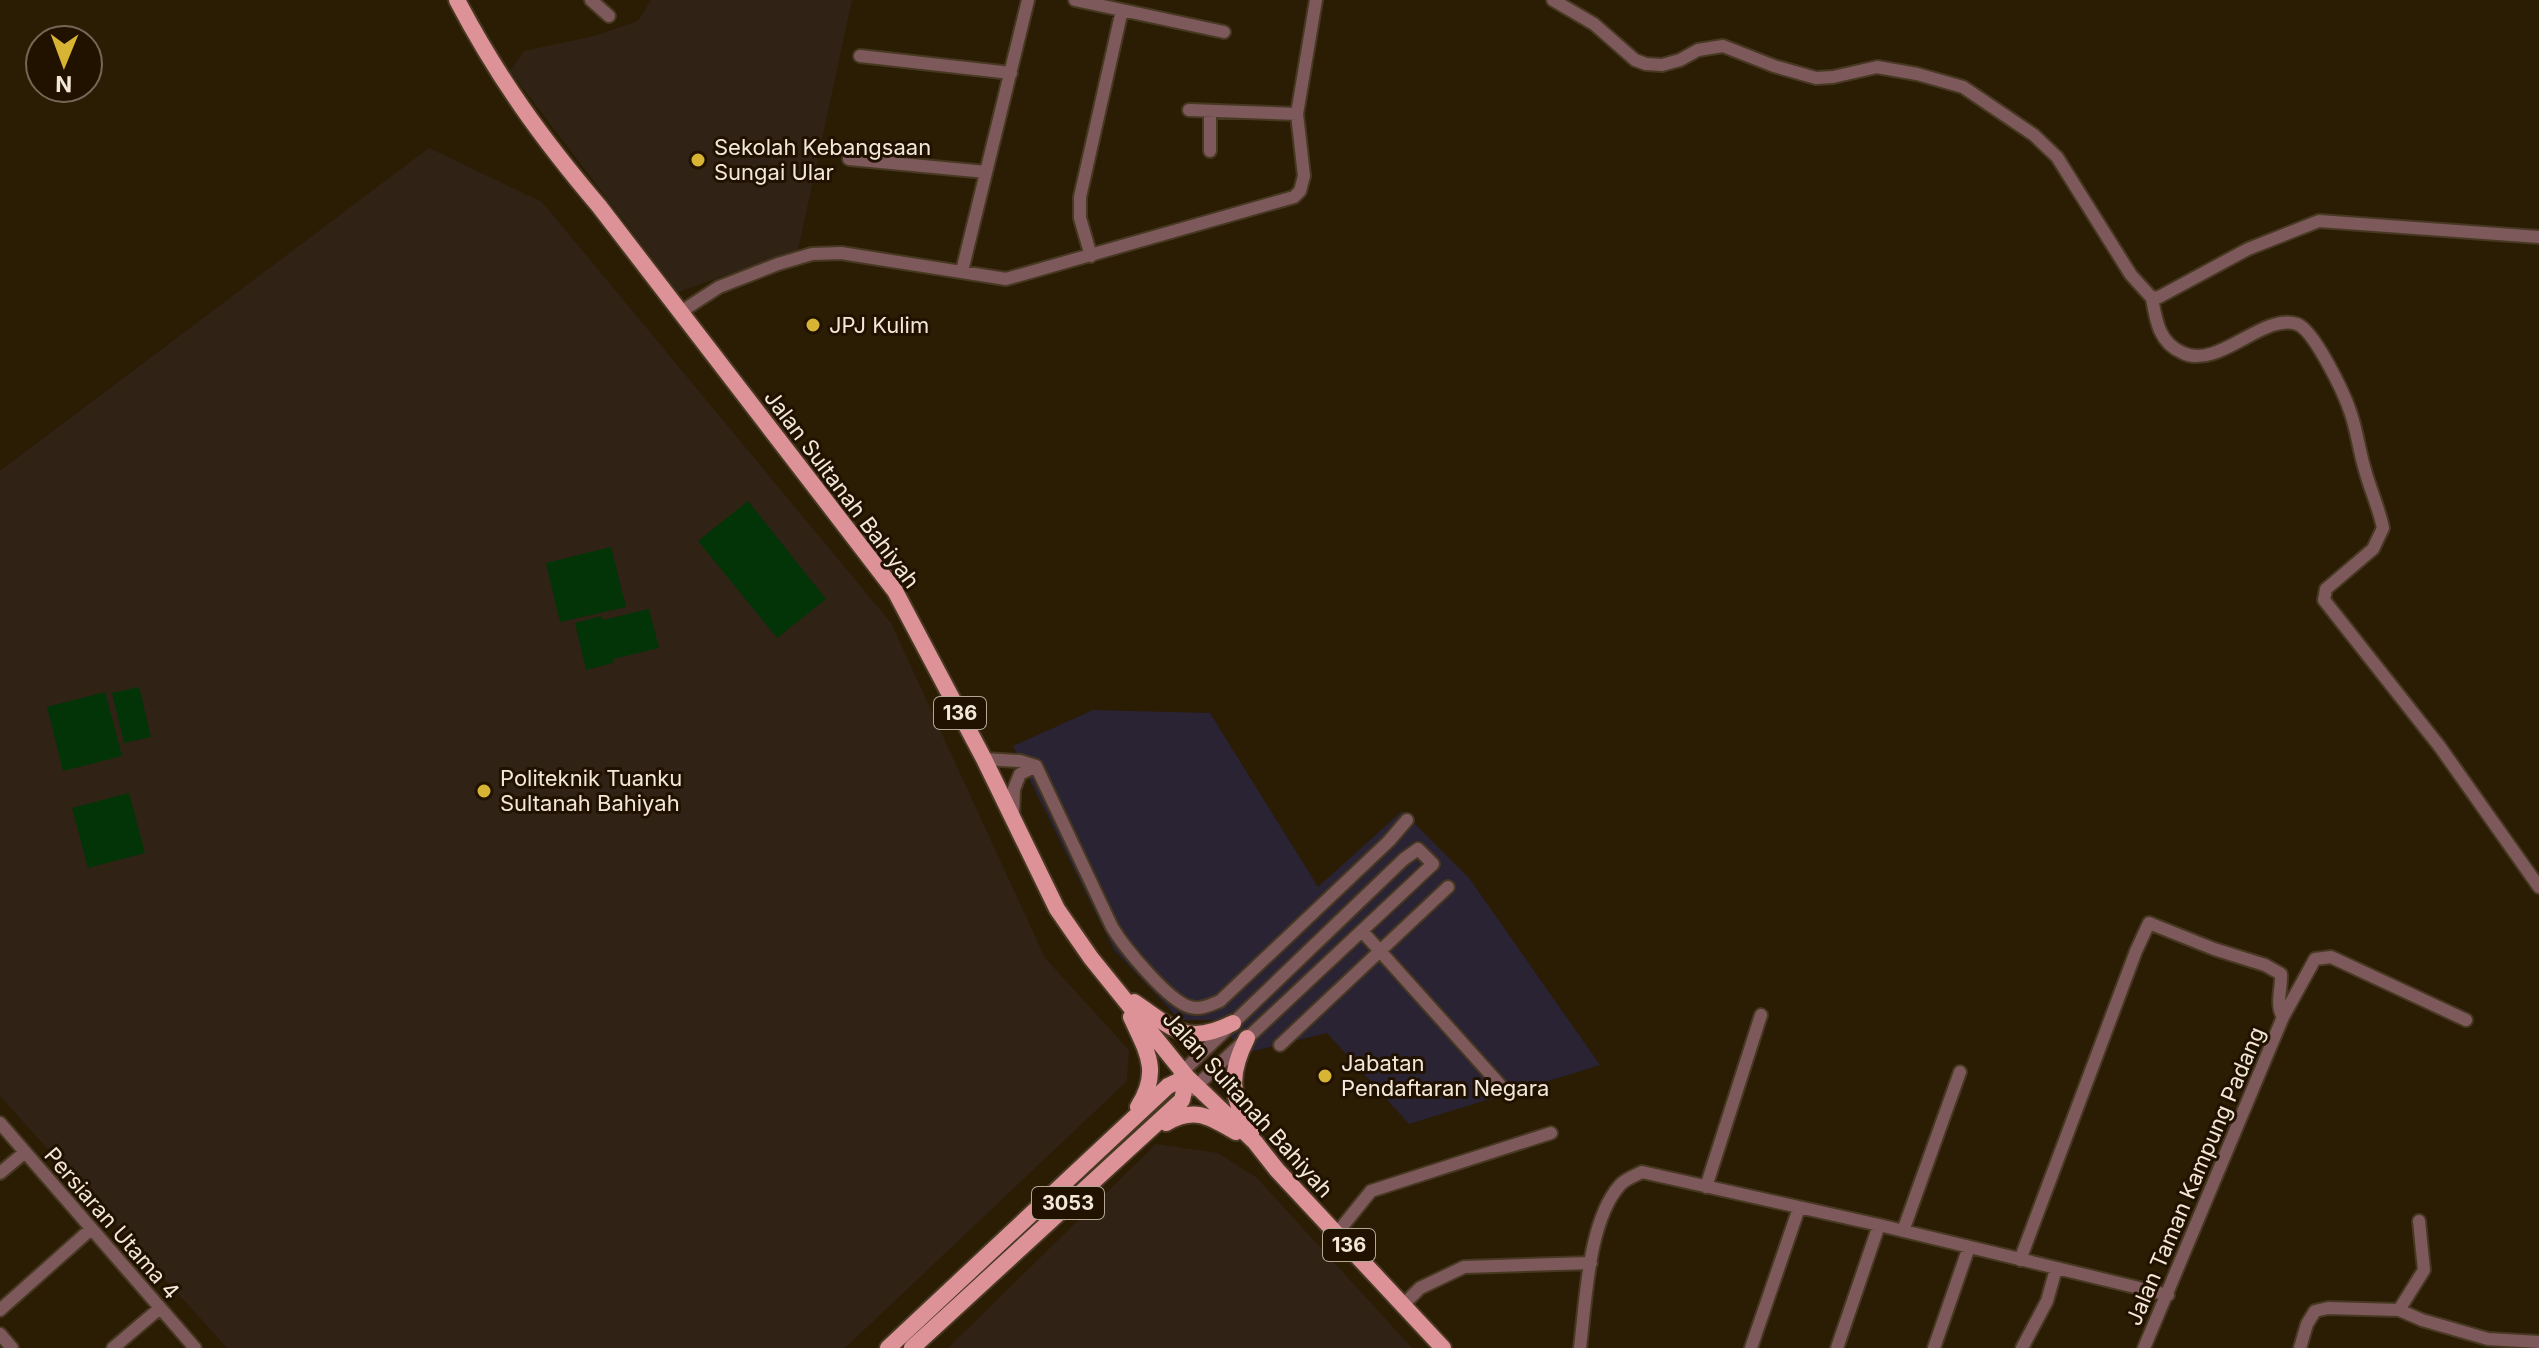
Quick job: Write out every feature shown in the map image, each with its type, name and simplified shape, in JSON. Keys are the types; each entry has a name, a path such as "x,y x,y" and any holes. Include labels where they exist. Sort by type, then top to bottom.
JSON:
{"main road":[{"name":"Jalan Sultanah Bahiyah","path":"457,0 486,55 540,136 599,206 895,591 984,759 1057,909 1091,958 1189,1078 1255,1142 1277,1170 1443,1348"},
{"path":"1120,992 1178,1031 1190,1035 1213,1033 1233,1023"},
{"path":"1120,992 1151,1060 1152,1070 1144,1097 1121,1144"},
{"path":"1247,1038 1236,1060 1234,1090 1255,1142"},
{"name":"3053","path":"912,1348 1106,1168 1121,1144 1168,1086 1189,1078"},
{"name":"3053","path":"888,1348 989,1252 1121,1144 1182,1100 1189,1078"},
{"path":"1121,1144 1191,1113 1205,1116 1255,1142"},
{"path":"956,1307 980,1272 989,1252 1019,1235 1071,1188 1106,1168"}],"street":[{"path":"591,0 609,16"},
{"path":"962,271 1028,0"},
{"path":"1075,0 1224,32"},
{"path":"679,313 719,287 812,254 841,253 1006,279 1294,197 1300,191 1304,176 1297,114 1316,0"},
{"path":"1553,0 1594,24 1635,60 1646,64 1662,65 1698,50 1723,46 1816,78 1877,67 1963,87 2034,135 2057,157 2131,275 2152,298 2164,340 2175,349 2193,357 2215,354 2245,336 2289,322 2302,326 2314,340 2350,409 2383,528 2373,549 2326,589 2324,600 2440,747 2539,887"},
{"path":"1091,256 1080,218 1080,197 1122,10"},
{"path":"860,56 1011,73"},
{"path":"1189,110 1297,114"},
{"path":"1210,111 1210,151"},
{"path":"849,159 986,172"},
{"path":"2152,298 2248,249 2319,221 2539,237"},
{"path":"984,759 1020,761 1036,766 1124,947 1176,1000 1189,1007 1203,1008 1220,1001 1389,841 1407,820"},
{"path":"1013,818 1014,789 1020,774 1036,766"},
{"path":"1389,841 1404,859"},
{"path":"1418,849 1433,864 1247,1038 1189,1078 1233,1023 1404,859 1418,849"},
{"path":"1280,1045 1448,887"},
{"name":"Jalan Taman Kampung Padang","path":"2020,1260 2149,923 2265,965 2281,974 2282,991 2278,1003 2283,1017 2144,1348"},
{"path":"1362,931 1501,1086"},
{"path":"2283,1017 2315,959 2331,957 2466,1020"},
{"path":"1706,1187 1761,1015"},
{"path":"1903,1231 1960,1072"},
{"name":"Persiaran Utama 4","path":"0,1123 195,1348"},
{"path":"1337,1233 1371,1191 1551,1133"},
{"path":"0,1173 24,1153"},
{"path":"1580,1348 1591,1263 1605,1206 1622,1182 1642,1172 2168,1295"},
{"path":"1751,1348 1799,1208"},
{"path":"2399,1310 2424,1270 2419,1221"},
{"path":"1837,1348 1879,1225"},
{"path":"0,1310 91,1229"},
{"path":"1934,1348 1969,1247"},
{"path":"1404,1304 1420,1288 1464,1267 1591,1263"},
{"path":"2022,1348 2047,1301 2056,1269"},
{"path":"113,1348 160,1308"},
{"path":"2300,1348 2307,1324 2315,1311 2328,1308 2399,1310 2478,1342 2539,1342"},
{"path":"0,1334 12,1348"}],"shaded area":[{"name":"Sekolah Kebangsaan Sungai Ular","path":"651,0 852,0 798,250 678,292 510,71 524,51 594,36 638,21"},
{"name":"Politeknik Tuanku Sultanah Bahiyah","path":"429,148 542,202 891,623 1045,958 1129,1050 1127,1081 845,1348 227,1348 0,1096 0,471"},
{"path":"1093,710 1210,713 1318,887 1402,811 1469,878 1600,1065 1409,1124 1327,1033 1246,1053 1215,1020 1180,1020 1114,950 1013,746"},
{"path":"1156,1144 1218,1153 1256,1177 1412,1348 948,1348"}],"green space":[{"path":"748,501 826,599 777,638 698,541"},
{"path":"611,547 626,607 560,622 546,563"},
{"path":"649,609 659,648 613,659 613,663 586,670 575,623"},
{"path":"139,687 151,737 124,743 112,693"},
{"path":"105,692 122,756 63,771 47,707"},
{"path":"129,793 145,853 88,868 72,808"}],"place":[{"name":"Sekolah Kebangsaan Sungai Ular","path":"698,160"},
{"name":"JPJ Kulim","path":"813,325"},
{"name":"Politeknik Tuanku Sultanah Bahiyah","path":"484,791"},
{"name":"Jabatan Pendaftaran Negara","path":"1325,1076"}]}
